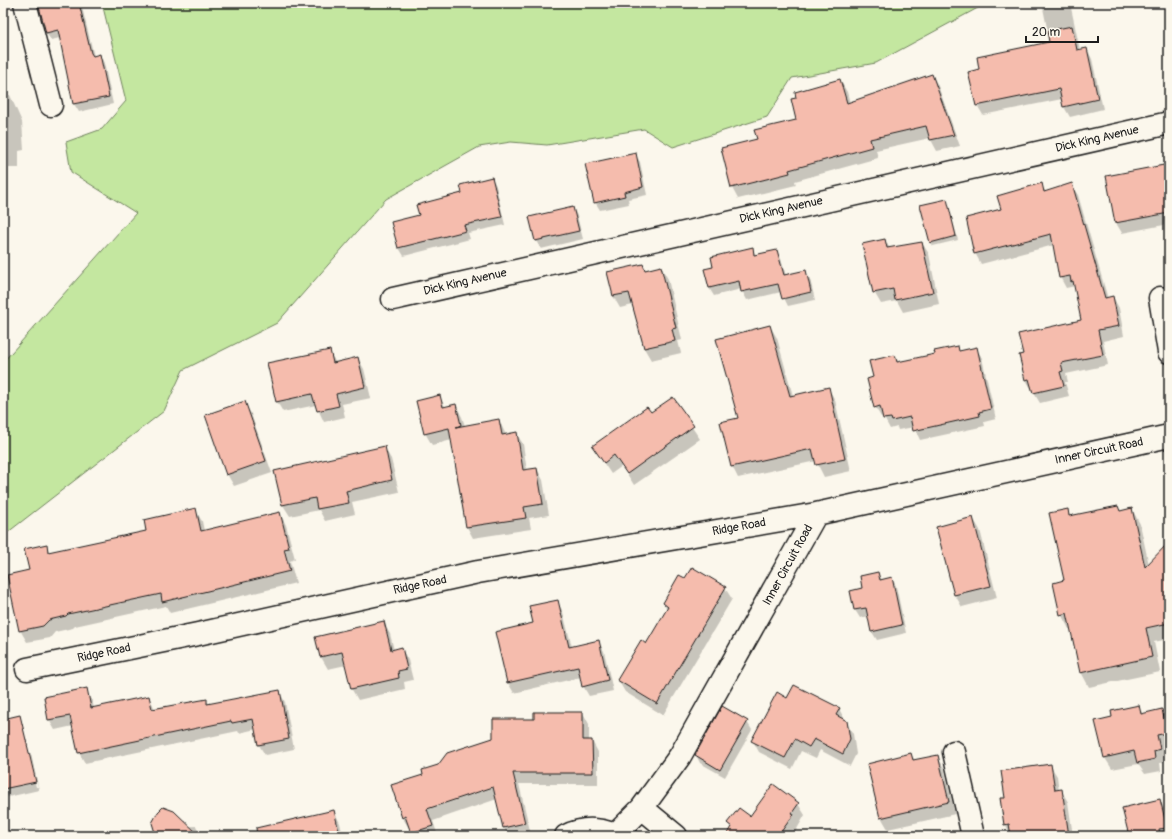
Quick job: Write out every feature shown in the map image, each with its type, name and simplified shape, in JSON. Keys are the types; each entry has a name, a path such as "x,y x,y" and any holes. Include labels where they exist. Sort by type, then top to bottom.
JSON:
{"street":[{"path":"25,3 51,105"},
{"name":"Dick King Avenue","path":"393,299 1169,123"},
{"path":"1160,298 1169,352"},
{"name":"Inner Circuit Road","path":"615,836 642,808 680,756 816,514 1169,436"},
{"name":"Ridge Road","path":"26,669 198,634 478,572 816,514"},
{"path":"954,752 973,836"},
{"path":"642,808 676,836"},
{"path":"566,836 589,829 602,830 615,836"}],"green space":[{"path":"102,3 987,3 876,63 792,78 767,117 673,147 644,129 547,145 511,142 479,147 386,199 277,323 183,370 164,411 3,536 3,362 136,213 71,172 66,142 102,129 126,101"}],"building":[{"path":"38,3 79,3 91,53 93,56 100,54 109,97 73,104 58,30 46,33"},
{"path":"1072,26 1077,50 1087,48 1098,99 1063,107 1059,89 976,106 968,72 979,69 977,57 1049,42 1047,31"},
{"path":"932,74 954,135 930,140 926,126 870,139 872,147 789,170 790,173 731,188 721,148 757,139 754,130 796,120 791,99 796,98 795,92 840,79 847,103"},
{"path":"636,153 643,187 624,192 625,196 594,203 585,164"},
{"path":"1169,164 1169,213 1115,223 1106,176"},
{"path":"492,177 502,217 464,225 466,231 398,248 391,222 419,215 416,205 462,193 460,185"},
{"path":"1042,183 1044,192 1072,183 1105,298 1113,296 1119,326 1098,330 1103,355 1061,363 1063,371 1060,372 1064,386 1033,393 1029,379 1025,380 1019,355 1023,354 1018,334 1081,320 1073,281 1071,282 1070,276 1059,278 1051,234 974,254 966,218 1001,209 997,196"},
{"path":"947,199 956,236 930,243 920,205"},
{"path":"573,207 579,231 535,241 529,217"},
{"path":"885,239 887,248 922,242 933,292 895,300 893,289 873,293 862,244"},
{"path":"753,247 754,255 777,250 784,275 806,270 811,292 782,299 778,284 741,292 739,281 709,288 704,269 713,267 711,257"},
{"path":"643,264 645,270 661,266 676,328 672,329 675,341 644,348 629,293 613,296 607,272"},
{"path":"770,325 790,396 829,387 845,459 816,465 812,449 731,467 720,422 738,418 716,339"},
{"path":"958,346 959,351 977,347 991,409 979,412 980,416 913,431 910,417 892,421 891,418 883,419 880,406 874,408 867,379 873,377 869,361 895,355 897,362 935,354 934,351"},
{"path":"330,350 333,363 358,357 365,387 336,394 339,406 317,411 312,394 276,402 267,363"},
{"path":"440,395 443,407 456,404 461,425 456,427 499,419 502,435 517,432 523,470 537,468 543,504 524,507 526,518 466,527 449,428 424,434 416,401"},
{"path":"673,397 694,426 627,474 614,455 604,463 592,446 647,407 651,412"},
{"path":"245,401 266,461 226,475 205,415"},
{"path":"385,446 392,480 346,491 349,503 317,509 315,498 282,505 274,471"},
{"path":"1118,506 1120,511 1132,508 1145,567 1169,542 1169,623 1146,628 1152,657 1080,673 1067,613 1060,615 1053,583 1064,580 1049,513 1068,509 1069,516"},
{"path":"196,508 201,531 280,512 289,548 284,549 290,571 162,602 161,594 68,614 66,616 49,620 43,626 19,631 7,575 29,570 24,549 47,544 48,552 146,531 144,520"},
{"path":"973,517 991,586 954,595 936,527"},
{"path":"692,567 726,587 657,704 617,680 641,640 646,644 668,607 663,603 679,575 685,578"},
{"path":"878,572 880,580 892,577 902,625 871,632 866,608 854,610 850,591 862,588 860,576"},
{"path":"558,600 569,647 599,640 608,680 582,687 578,667 507,683 495,632 533,623 529,606"},
{"path":"384,621 391,650 402,647 407,669 398,671 399,678 351,689 342,652 320,657 315,637"},
{"path":"794,685 840,708 836,715 847,721 850,739 843,754 814,739 809,747 795,739 785,758 751,741 777,692 787,698"},
{"path":"87,688 91,708 149,696 152,709 207,699 207,704 280,690 289,739 258,745 253,719 232,723 231,721 78,753 70,716 48,720 44,697"},
{"path":"1139,705 1141,714 1162,709 1167,733 1157,735 1160,749 1154,751 1155,759 1137,763 1134,751 1104,758 1095,721 1112,717 1111,711"},
{"path":"722,706 748,721 720,770 695,755"},
{"path":"534,712 583,712 583,740 592,740 593,773 513,773 525,823 503,828 493,787 427,809 433,826 411,833 405,816 402,818 391,785 423,775 422,770 438,765 447,753 493,738 493,719 534,719"},
{"path":"20,715 36,782 3,789 3,719"},
{"path":"911,753 913,760 938,755 949,802 880,818 867,764"},
{"path":"1051,764 1055,790 1062,789 1069,836 1011,836 1009,824 1004,825 1000,798 1005,798 1001,771"},
{"path":"773,784 799,803 792,813 794,814 778,836 726,836 732,827 727,823 739,808 750,816"},
{"path":"1160,799 1167,828 1159,829 1160,836 1129,836 1122,808"},
{"path":"163,807 174,811 200,836 156,836 152,823 158,812"},
{"path":"334,810 340,836 257,836 256,828"}]}
